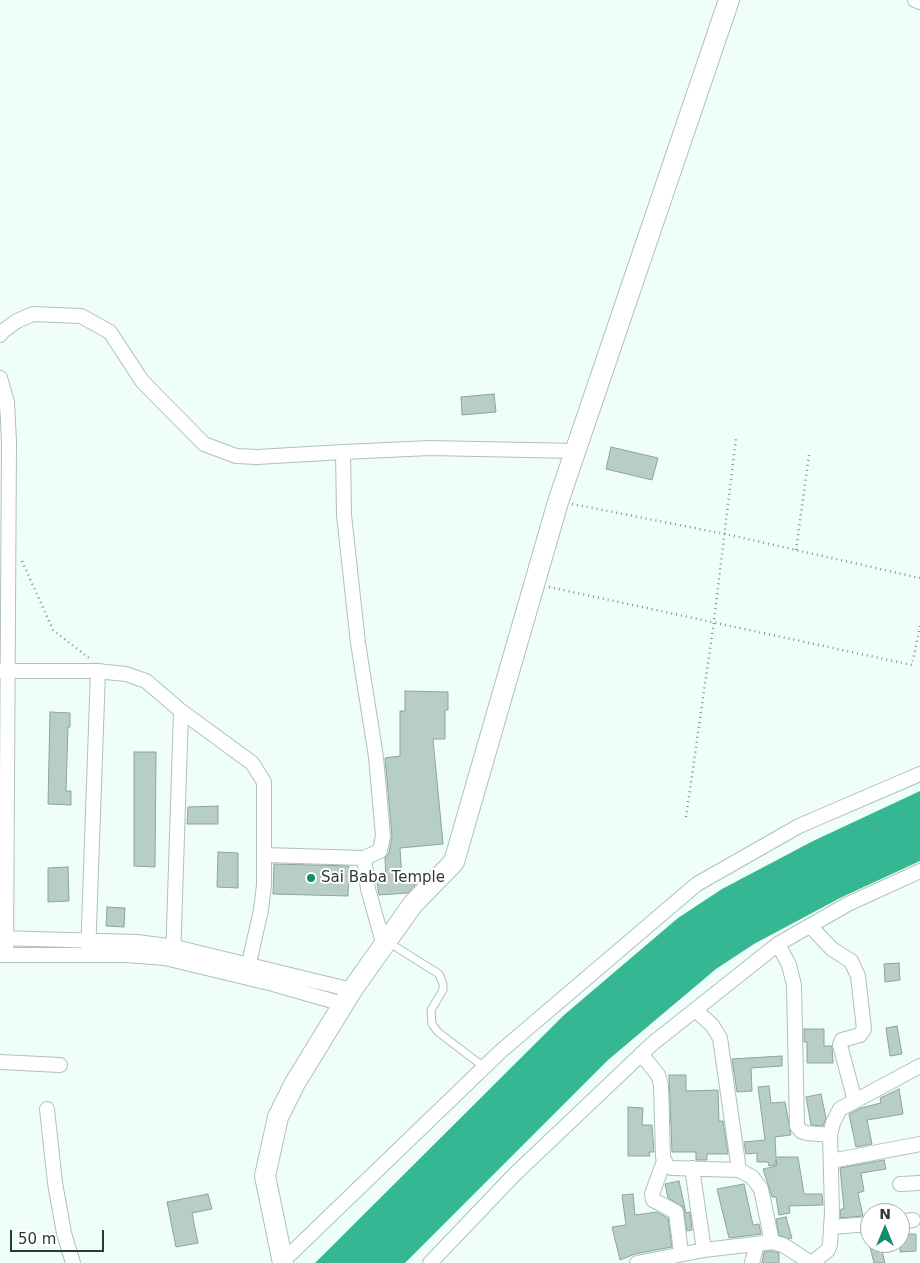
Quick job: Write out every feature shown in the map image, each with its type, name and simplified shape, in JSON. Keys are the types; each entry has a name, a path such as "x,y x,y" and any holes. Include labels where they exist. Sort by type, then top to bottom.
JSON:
{"street":[{"path":"282,1263 265,1176 278,1117 348,997 413,904 454,862 533,583 558,502 729,0"},
{"path":"916,0 920,2"},
{"path":"0,335 3,330 17,321 33,314 48,313 81,316 110,332 142,381 204,444 236,456 256,457 430,448 576,451"},
{"path":"0,378 4,402 10,550 4,671 3,955 174,954"},
{"path":"265,855 364,858 380,851 383,836 376,757 358,643 344,515 344,452"},
{"path":"4,671 102,671 126,674 146,681 181,711 252,762 260,772 264,782 265,855 261,910 248,971"},
{"path":"88,955 102,671"},
{"path":"174,954 181,711"},
{"path":"282,1263 484,1066 697,884 799,826 920,774"},
{"path":"364,858 368,889 386,944"},
{"path":"430,1263 515,1174 641,1054 695,1010 778,944 848,904 920,870"},
{"path":"810,926 832,949 851,961 858,976 863,1032 842,1040 840,1045 855,1101"},
{"path":"3,938 137,942 174,954 348,997"},
{"path":"778,944 790,965 794,985 797,1126 806,1133 830,1135"},
{"path":"695,1010 712,1025 720,1038 739,1170"},
{"path":"641,1054 653,1067 661,1085 664,1162 652,1194 653,1200 676,1212 681,1253"},
{"path":"0,1062 60,1065"},
{"path":"637,1263 681,1253 772,1242 783,1246 812,1263 828,1250 831,1227 830,1135 836,1114 840,1108 920,1066"},
{"path":"47,1109 55,1183 64,1233 73,1263"},
{"path":"831,1161 920,1144"},
{"path":"664,1162 672,1168 739,1170 752,1177 761,1189 772,1242"},
{"path":"692,1168 704,1250"},
{"path":"900,1184 920,1183"},
{"path":"831,1227 860,1225"},
{"path":"752,1263 757,1244"}],"lane":[{"path":"386,944 439,974 443,990 431,1010 432,1024 438,1032 484,1066"}],"path":[{"path":"686,817 714,621 736,438"},
{"path":"796,550 809,455"},
{"path":"558,502 725,534 920,578"},
{"path":"10,550 21,559 53,630 102,671"},
{"path":"533,583 912,665 920,626"}],"shaded area":[{"path":"920,791 920,861 842,897 754,944 716,969 608,1060 405,1263 315,1263 564,1015 678,918 722,889 813,841"}],"building":[{"path":"494,394 496,412 462,415 461,397"},
{"path":"611,447 658,458 652,480 606,469"},
{"path":"405,691 448,692 448,710 445,710 445,739 433,739 443,844 400,848 402,879 414,878 415,885 408,893 379,895 377,882 386,881 385,858 389,853 392,836 385,758 400,756 400,711 405,711"},
{"path":"50,712 70,713 66,791 71,791 71,805 48,804"},
{"path":"134,752 156,752 155,867 134,866"},
{"path":"218,806 218,824 187,824 188,807"},
{"path":"218,852 238,853 238,888 217,887"},
{"name":"Sai Baba Temple","path":"274,864 349,866 348,896 273,894"},
{"path":"68,867 69,901 48,902 48,868"},
{"path":"107,907 125,908 124,927 106,926"},
{"path":"899,963 900,980 885,982 884,964"},
{"path":"897,1026 902,1054 890,1056 886,1028"},
{"path":"804,1029 824,1029 824,1046 832,1046 833,1063 807,1063 807,1042 804,1042"},
{"path":"782,1056 782,1066 751,1068 752,1091 737,1092 732,1059"},
{"path":"669,1075 686,1075 686,1091 718,1090 719,1121 723,1121 728,1154 707,1154 707,1160 696,1160 696,1152 672,1152"},
{"path":"769,1086 771,1103 785,1102 791,1135 775,1137 776,1157 798,1157 804,1194 822,1194 823,1205 789,1206 790,1213 779,1215 776,1197 772,1197 763,1169 777,1166 776,1159 776,1165 769,1166 768,1162 757,1162 757,1153 746,1154 744,1142 765,1140 758,1087"},
{"path":"899,1089 903,1114 867,1120 872,1144 856,1147 849,1114 861,1108 881,1103 880,1098"},
{"path":"821,1094 826,1118 823,1126 811,1125 806,1097"},
{"path":"628,1107 643,1108 642,1125 652,1125 654,1152 649,1152 650,1156 628,1156"},
{"path":"884,1160 886,1169 861,1173 864,1191 858,1193 860,1216 840,1218 841,1209 844,1209 840,1168"},
{"path":"679,1181 686,1213 690,1212 692,1230 687,1231 683,1207 668,1198 665,1184"},
{"path":"744,1184 753,1225 759,1224 761,1234 729,1238 717,1189"},
{"path":"208,1194 212,1209 192,1213 198,1243 176,1247 167,1202"},
{"path":"633,1194 635,1215 657,1212 668,1218 672,1247 635,1254 620,1260 612,1227 626,1225 622,1195"},
{"path":"786,1217 792,1238 789,1239 779,1235 776,1219"},
{"path":"910,1234 916,1234 916,1251 910,1251"},
{"path":"764,1252 779,1253 779,1263 762,1263"},
{"path":"872,1253 882,1253 885,1263 874,1263"}],"place":[{"name":"Sai Baba Temple","path":"311,878"}]}
